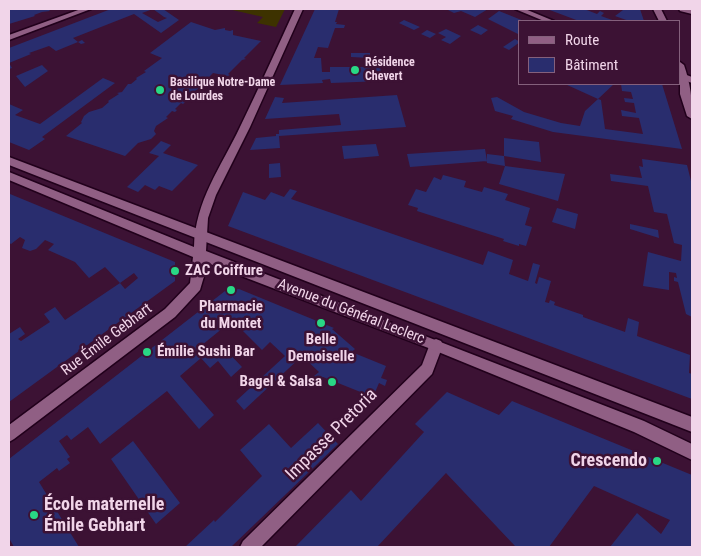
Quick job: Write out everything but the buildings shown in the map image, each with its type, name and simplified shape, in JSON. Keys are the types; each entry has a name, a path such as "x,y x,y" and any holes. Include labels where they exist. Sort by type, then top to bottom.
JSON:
{"street":[{"path":"9,38 86,9"},
{"name":"Rue Émile Gebhart","path":"9,434 122,349 187,297 196,286 199,273 202,218 210,195 245,127 299,9"},
{"path":"519,9 547,20"},
{"path":"683,9 692,12"},
{"path":"685,78 685,94 692,116"},
{"path":"9,161 692,424"},
{"name":"Avenue du Général Leclerc","path":"9,176 147,234 436,345 639,426 692,452"},
{"name":"Impasse Pretoria","path":"249,547 427,369 441,328"}],"shaded area":[{"path":"228,9 285,9 276,27 257,23 263,17"}],"place":[{"name":"Résidence Chevert","path":"355,70"},
{"name":"Basilique Notre-Dame de Lourdes","path":"160,90"},
{"name":"ZAC Coiffure","path":"175,271"},
{"name":"Pharmacie du Montet","path":"231,290"},
{"name":"Belle Demoiselle","path":"321,323"},
{"name":"Émilie Sushi Bar","path":"147,352"},
{"name":"Bagel & Salsa","path":"332,382"},
{"name":"Crescendo","path":"657,461"},
{"name":"École maternelle Émile Gebhart","path":"34,515"}]}
